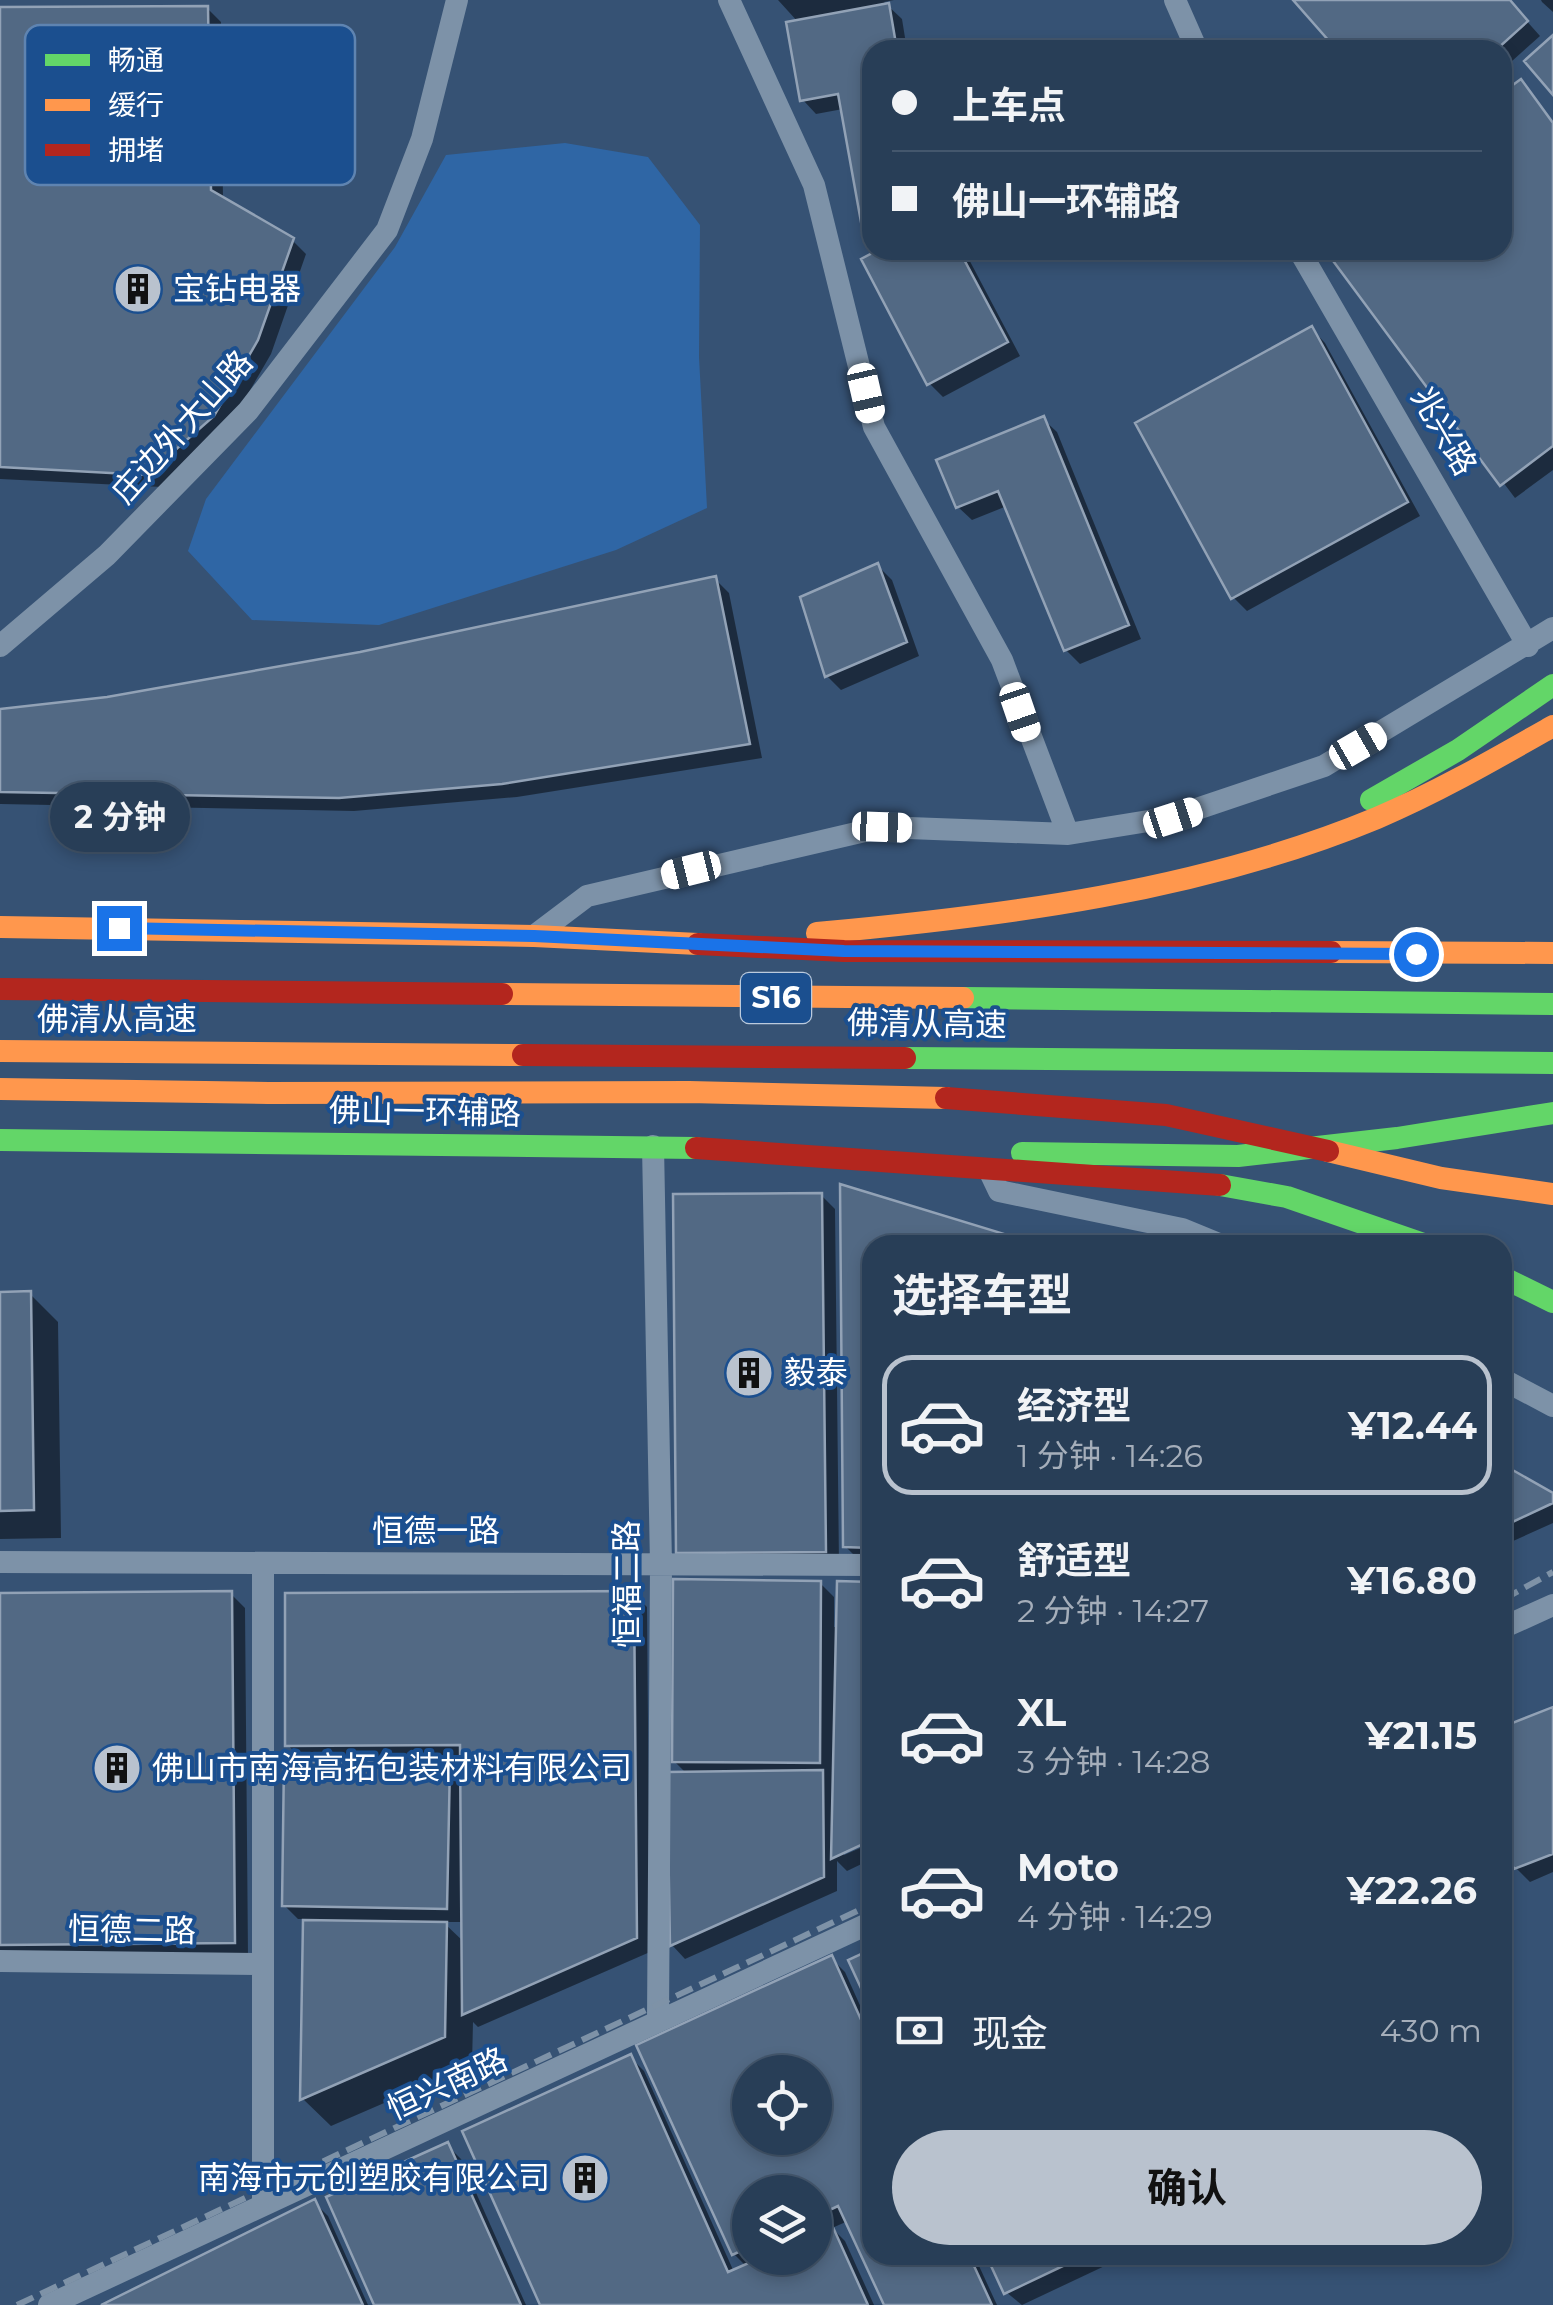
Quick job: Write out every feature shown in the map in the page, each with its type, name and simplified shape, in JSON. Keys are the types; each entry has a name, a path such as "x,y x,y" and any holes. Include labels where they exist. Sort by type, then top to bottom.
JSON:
{"main road":[{"path":"1236,860 1382,794 1553,685"},
{"path":"675,943 936,922 1084,896 1236,860 1348,828 1401,807 1553,726"},
{"path":"0,927 534,936 844,951 1553,953"},
{"name":"佛清从高速","path":"0,989 1553,1004"},
{"name":"佛清从高速","path":"0,1051 1553,1063"},
{"path":"0,1089 926,1096 1111,1108 1231,1124 1487,1189 1553,1194"},
{"path":"849,1156 991,1152 1238,1156 1397,1138 1553,1113"},
{"name":"佛山一环辅路","path":"0,1140 653,1146 849,1156"},
{"path":"849,1156 988,1170 1224,1185 1286,1197 1397,1235"},
{"path":"1512,1283 1553,1302"}],"street":[{"name":"庄边外大山路","path":"0,646 108,555 248,411 387,230 422,139 457,0"},
{"path":"729,0 814,185 874,427 1002,660 1068,834"},
{"path":"1175,0 1193,40"},
{"name":"兆兴路","path":"1305,260 1528,646"},
{"path":"534,936 588,896 882,827 1068,834 1173,818 1324,766 1553,628"},
{"name":"恒福二路","path":"653,1146 661,1564 658,2021"},
{"path":"988,1170 999,1190 1182,1228 1198,1235"},
{"path":"1512,1383 1553,1406"},
{"name":"恒德一路","path":"0,1562 862,1565"},
{"path":"263,1563 263,2206"},
{"path":"1512,1623 1553,1605"},
{"name":"恒兴南路","path":"49,2305 862,1927"},
{"name":"恒德二路","path":"0,1961 263,1964"}],"shaded area":[{"path":"565,143 648,157 700,225 699,357 707,508 616,550 379,625 252,620 188,551 206,499 395,247 446,155"}],"building":[{"path":"1293,0 1510,0 1528,21 1507,40 1328,40"},
{"path":"889,3 895,40 862,40 862,222 838,94 800,101 786,22"},
{"name":"宝钻电器","path":"208,6 208,25 25,25 25,185 211,185 211,190 294,238 258,340 214,416 147,475 0,467 0,7"},
{"path":"1553,35 1553,95 1524,61"},
{"path":"1521,79 1553,123 1553,446 1500,486 1332,260 1512,260 1512,86"},
{"path":"861,259 964,260 1008,342 927,385"},
{"path":"1312,326 1408,502 1231,599 1135,423"},
{"path":"1044,416 1129,625 1064,651 998,491 956,508 936,460"},
{"path":"878,563 907,642 825,677 800,597"},
{"path":"716,576 750,744 502,784 339,798 0,792 0,709 107,697 360,652"},
{"path":"840,1184 1007,1235 862,1235 862,1548 843,1547"},
{"name":"毅泰","path":"822,1193 826,1552 676,1553 673,1194"},
{"path":"31,1291 34,1510 0,1511 0,1292"},
{"path":"1512,1470 1553,1493 1553,1503 1512,1522"},
{"path":"673,1579 821,1581 820,1763 672,1762"},
{"path":"837,1581 862,1582 862,1845 831,1859"},
{"name":"佛山市南海高拓包装材料有限公司","path":"232,1591 235,1943 0,1945 0,1593"},
{"path":"634,1591 637,1938 462,2015 460,1745 285,1746 285,1593"},
{"path":"1553,1707 1553,1854 1514,1869 1512,1864 1512,1723"},
{"path":"284,1761 450,1764 447,1909 282,1906"},
{"path":"823,1770 824,1877 670,1946 667,1772"},
{"path":"303,1920 447,1922 445,2037 300,2100"},
{"path":"862,1954 862,1990 848,1960"},
{"path":"832,1955 862,2022 862,2258 838,2206 832,2209 832,2175 732,2175 732,2255 636,2045"},
{"name":"南海市元创塑胶有限公司","path":"631,2054 728,2272 832,2275 832,2225 868,2305 540,2305 462,2131"},
{"path":"448,2142 521,2305 374,2305 326,2197"},
{"path":"315,2199 363,2305 101,2305"},
{"path":"865,2265 974,2265 992,2305 884,2305"},
{"path":"991,2265 1065,2265 1004,2294"}],"railway":[{"path":"1512,1595 1553,1572"},
{"path":"17,2305 862,1909"}],"traffic: fast":[{"path":"1371,800 1458,750 1553,685"},
{"path":"963,998 1553,1004"},
{"path":"905,1058 1553,1063"},
{"path":"1022,1153 1238,1156 1397,1138 1553,1113"},
{"path":"0,1140 696,1148"},
{"path":"1220,1185 1287,1197 1397,1235"},
{"path":"1512,1282 1553,1302"}],"traffic: slow":[{"path":"817,933 1030,908 1172,882 1242,864 1400,808 1553,726"},
{"path":"0,927 534,936 698,944"},
{"path":"1331,952 1553,953"},
{"path":"502,994 963,998"},
{"path":"0,1051 523,1055"},
{"path":"0,1089 269,1093"},
{"path":"269,1093 689,1092 946,1098"},
{"path":"1328,1151 1441,1178 1553,1194"}],"traffic: jam":[{"path":"698,944 844,951 1331,952"},
{"path":"0,989 502,994"},
{"path":"523,1055 905,1058"},
{"path":"946,1098 1166,1115 1328,1151"},
{"path":"696,1148 1220,1185"}],"place":[{"name":"宝钻电器","path":"138,289"},
{"name":"毅泰","path":"749,1373"},
{"name":"佛山市南海高拓包装材料有限公司","path":"117,1768"},
{"name":"南海市元创塑胶有限公司","path":"585,2178"}],"route":[{"path":"119,928 534,936 844,951 1416,954"}]}
